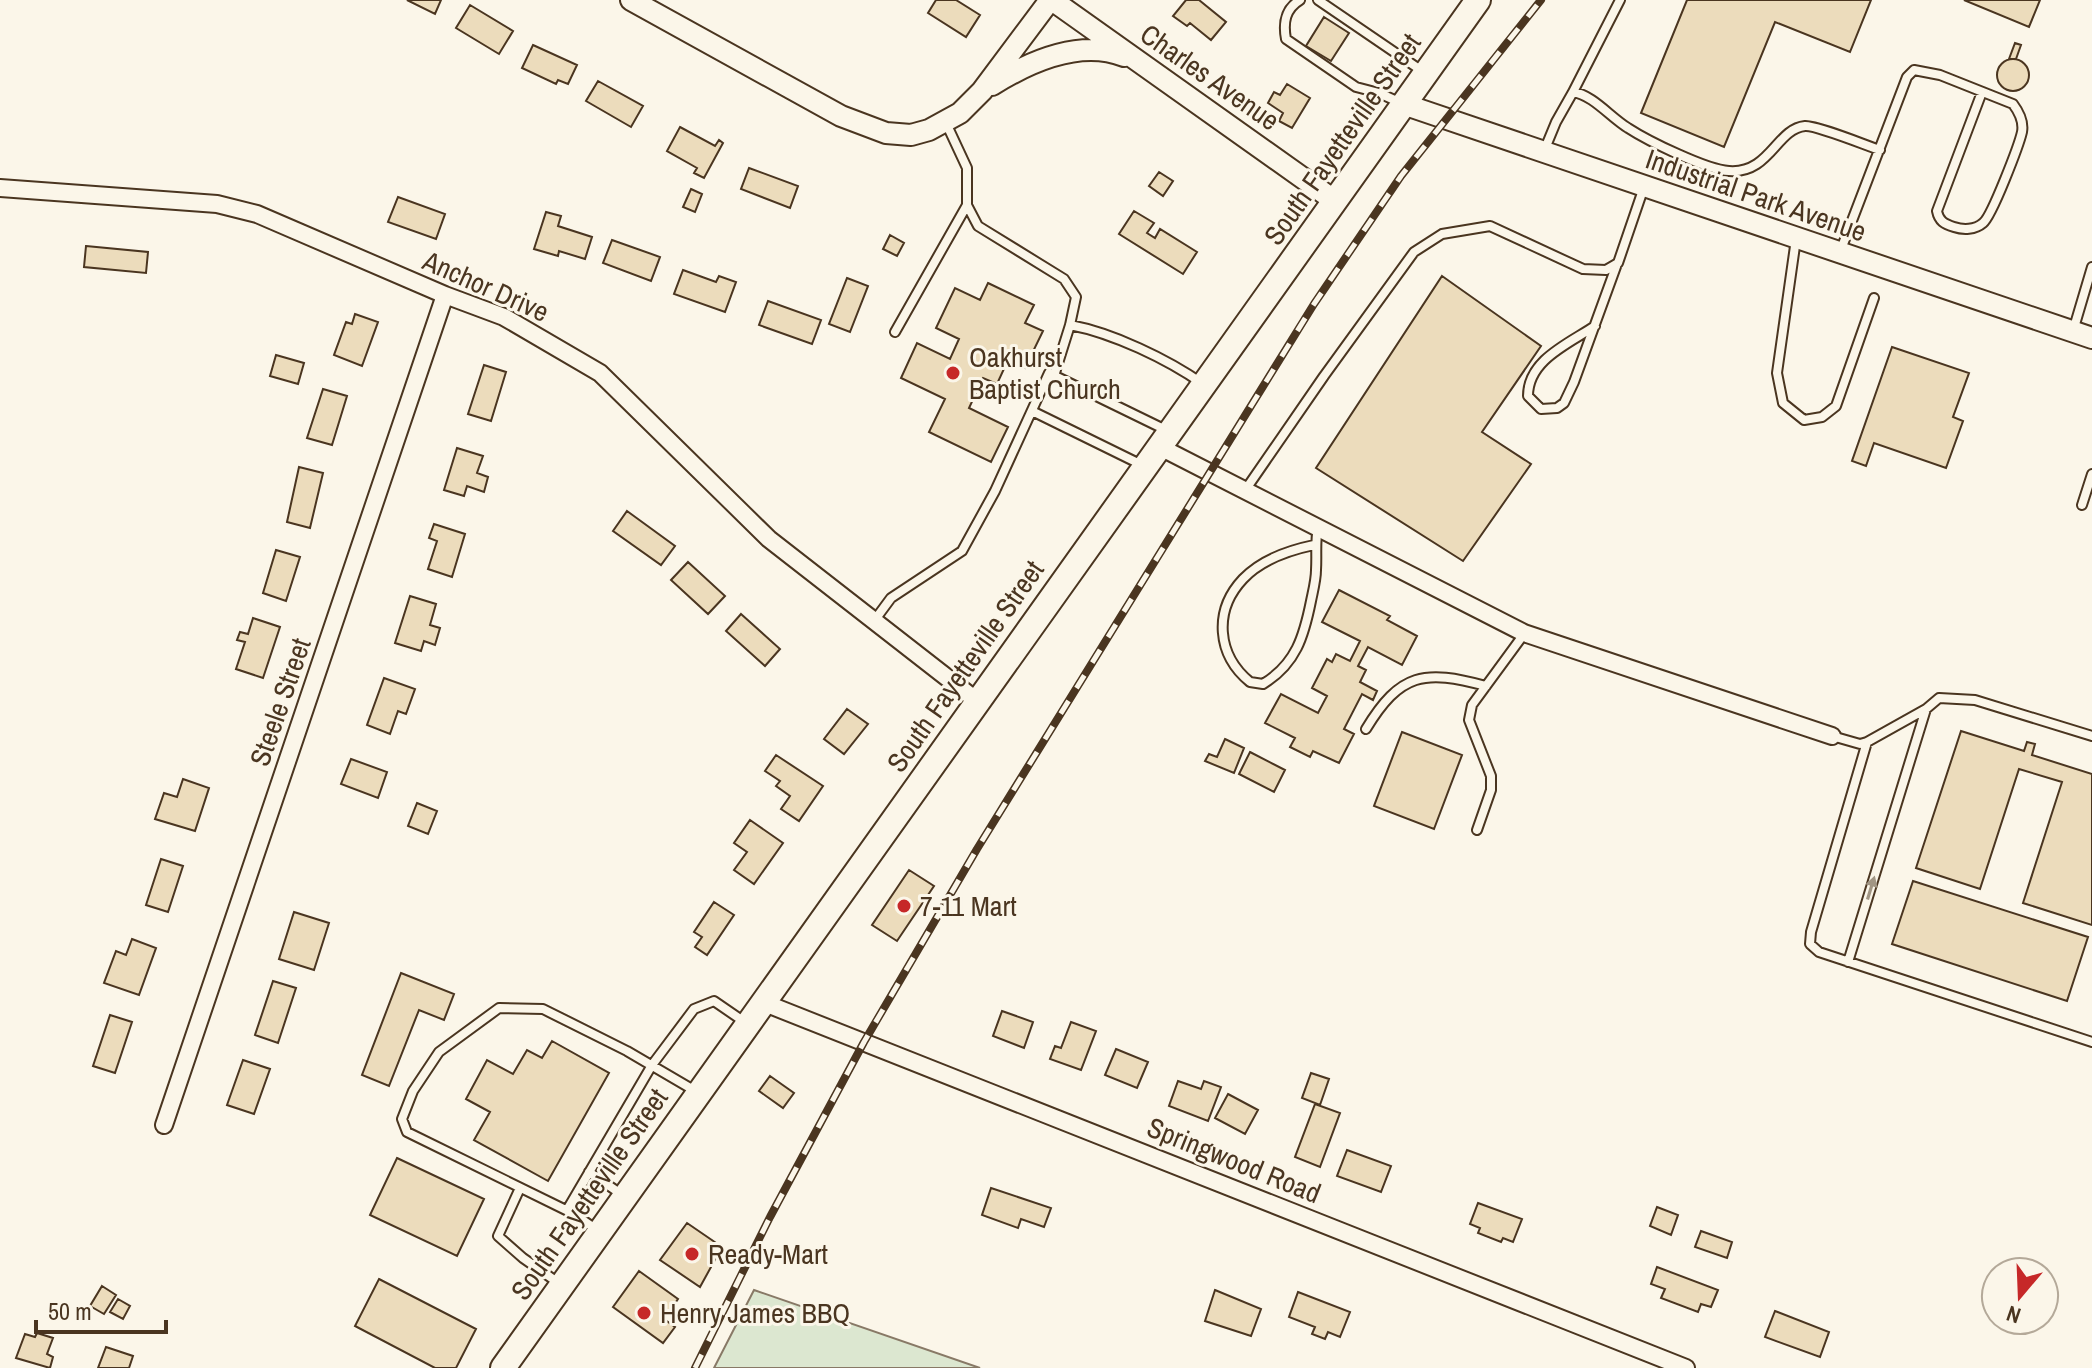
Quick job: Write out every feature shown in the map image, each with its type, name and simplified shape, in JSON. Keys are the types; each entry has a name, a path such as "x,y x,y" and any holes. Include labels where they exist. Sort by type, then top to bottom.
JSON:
{"main road":[{"name":"South Fayetteville Street","path":"503,1368 1478,0"}],"street":[{"path":"631,0 841,116 886,133 911,135 929,130 960,113 982,91 1051,0"},
{"name":"Charles Avenue","path":"1051,0 1335,201"},
{"path":"982,91 1014,71 1051,56 1090,50 1114,52 1141,63"},
{"name":"Industrial Park Avenue","path":"1403,104 2082,335"},
{"name":"Anchor Drive","path":"0,188 217,204 257,214 445,295 504,317 600,373 769,539 977,701"},
{"name":"Steele Street","path":"164,1125 445,295"},
{"path":"1157,448 1246,489 1524,633 1832,736"},
{"name":"Springwood Road","path":"762,1002 1686,1368"}],"lane":[{"path":"1300,0 1291,5 1283,24 1286,39 1356,87 1403,104"},
{"path":"1318,0 1425,73"},
{"path":"1543,153 1620,0"},
{"path":"1840,253 1907,77 1914,70 1940,75 2013,104 2020,113 2023,130 1992,211 1983,223 1962,229 1945,224 1939,219 1937,211 1982,92"},
{"path":"1573,92 1583,93 1629,129 1691,159 1727,171 1749,169 1767,158 1793,130 1806,126 1880,150"},
{"path":"945,121 967,168 967,205 978,226 1064,279 1076,297 1054,376"},
{"path":"1595,326 1539,363 1528,382 1528,396 1541,409 1557,408 1564,403 1595,326 1644,187"},
{"path":"895,332 967,205"},
{"path":"1246,489 1414,252 1442,234 1490,226 1583,269 1606,270 1618,263"},
{"path":"1796,238 1777,373 1783,403 1804,420 1822,417 1836,406 1874,298"},
{"path":"2082,335 2092,267"},
{"path":"1070,325 1091,329 1182,370 1203,384"},
{"path":"874,621 891,598 962,551 995,491 1049,373 1157,448"},
{"path":"1032,411 1157,448"},
{"path":"2082,505 2092,474"},
{"path":"1314,545 1287,550 1244,578 1228,601 1222,638 1235,668 1250,682 1263,684 1272,679 1293,658 1301,643 1316,571 1314,545 1318,526"},
{"path":"1477,830 1491,790 1491,776 1469,720 1472,705 1524,633"},
{"path":"1366,729 1381,704 1403,686 1422,677 1450,676 1486,686"},
{"path":"1832,736 1860,744 1867,742 1926,709 1939,698 1975,700 2092,736"},
{"path":"1848,962 1926,709"},
{"path":"1867,742 1810,944 1819,952 2092,1042"},
{"path":"567,1210 652,1065 694,1009 714,1001 747,1024"},
{"path":"599,1231 567,1210 407,1132 402,1119 413,1091 439,1052 499,1008 543,1009 698,1092"},
{"path":"589,1172 624,1196"},
{"path":"520,1188 498,1236 561,1284"}],"green space":[{"path":"754,1290 980,1368 714,1368"}],"building":[{"path":"407,0 441,0 435,14"},
{"path":"936,0 956,0 980,15 966,37 928,13"},
{"path":"1186,0 1199,0 1226,22 1211,40 1190,23 1187,26 1173,16"},
{"path":"1687,0 1871,0 1850,52 1775,22 1724,147 1641,113"},
{"path":"1964,0 2040,0 2029,27"},
{"path":"470,5 513,31 499,54 456,28"},
{"path":"1324,17 1349,33 1331,61 1306,46"},
{"path":"2015,43 2021,45 2016,59 2009,59"},
{"path":"533,45 577,65 568,84 558,80 556,84 522,68"},
{"path":"2013,59 2025,63 2029,75 2025,87 2013,91 2001,87 1997,75 2001,63"},
{"path":"598,81 643,106 631,127 586,101"},
{"path":"1287,84 1310,98 1292,128 1279,121 1283,113 1268,103 1274,92 1280,95"},
{"path":"680,127 715,146 719,140 723,143 704,178 694,173 697,168 667,151"},
{"path":"749,168 798,186 790,208 741,189"},
{"path":"1159,172 1173,181 1163,196 1149,186"},
{"path":"691,189 702,194 695,212 683,207"},
{"path":"398,197 445,214 436,239 388,222"},
{"path":"1134,211 1154,223 1147,233 1155,238 1160,229 1197,252 1183,274 1119,234"},
{"path":"546,212 561,216 558,226 592,237 585,259 559,251 558,256 534,249"},
{"path":"890,235 904,243 897,256 883,249"},
{"path":"612,240 660,257 651,281 603,263"},
{"path":"86,246 148,252 146,273 84,267"},
{"path":"683,270 716,282 719,276 736,282 725,312 674,294"},
{"path":"1442,276 1541,346 1482,432 1531,464 1463,561 1316,468"},
{"path":"847,278 868,286 850,332 829,324"},
{"name":"Oakhurst Baptist Church","path":"988,283 1034,305 1025,323 1043,331 1025,368 1008,360 997,384 983,378 969,408 1008,427 991,462 929,432 945,399 901,378 917,343 950,359 959,339 936,328 955,288 980,300"},
{"path":"768,301 821,320 812,344 759,325"},
{"path":"355,314 378,322 362,366 334,355 346,322 352,324"},
{"path":"1892,347 1969,373 1953,417 1963,421 1946,468 1874,443 1866,466 1852,461"},
{"path":"276,355 304,363 298,384 270,376"},
{"path":"484,365 506,372 491,421 468,414"},
{"path":"323,389 347,396 332,445 307,438"},
{"path":"457,448 483,456 477,473 488,477 484,492 467,486 464,496 444,490"},
{"path":"299,467 323,473 310,528 287,522"},
{"path":"627,511 675,546 661,565 613,531"},
{"path":"434,524 465,534 452,577 428,569 437,541 429,538"},
{"path":"276,550 300,557 286,601 263,593"},
{"path":"688,562 725,596 708,614 671,580"},
{"path":"1339,590 1390,616 1387,620 1417,636 1402,665 1368,647 1358,666 1366,670 1360,682 1377,691 1373,700 1362,694 1344,729 1354,734 1339,763 1313,751 1310,757 1290,747 1295,738 1265,723 1281,694 1318,713 1327,696 1312,688 1327,659 1332,662 1336,654 1350,661 1360,641 1322,622"},
{"path":"410,596 436,604 430,625 440,628 435,645 424,641 421,651 395,643"},
{"path":"741,614 780,649 765,666 726,631"},
{"path":"253,618 280,627 263,678 236,669 245,642 237,640 240,632 248,634"},
{"path":"384,678 415,689 406,714 398,711 390,734 367,725"},
{"path":"847,709 868,724 844,754 824,739"},
{"path":"1961,731 2024,751 2027,742 2035,744 2032,755 2092,774 2092,925 2023,903 2062,782 2019,769 1980,889 1916,868"},
{"path":"1402,732 1462,755 1434,829 1374,806"},
{"path":"1225,739 1244,748 1234,773 1205,761 1209,754 1217,757"},
{"path":"1250,752 1285,770 1274,792 1239,774"},
{"path":"776,755 823,786 799,821 781,809 790,796 776,786 780,781 765,771"},
{"path":"351,759 387,772 378,798 341,784"},
{"path":"183,779 209,788 195,831 155,819 164,793 177,797"},
{"path":"417,803 437,811 428,834 408,826"},
{"path":"750,820 783,843 754,884 734,870 747,852 734,843"},
{"path":"161,859 183,866 168,912 146,905"},
{"path":"909,870 934,886 897,941 872,925"},
{"path":"1913,881 2088,937 2067,1001 1892,944"},
{"path":"714,902 734,915 707,955 695,947 702,937 694,932"},
{"path":"294,912 329,923 314,970 279,959"},
{"path":"132,939 156,948 139,995 104,983 116,951 126,955"},
{"path":"401,973 454,994 444,1020 419,1010 389,1086 362,1075"},
{"path":"273,981 296,988 278,1043 255,1035"},
{"path":"1002,1011 1033,1022 1024,1048 993,1036"},
{"path":"110,1015 132,1022 115,1073 93,1066"},
{"path":"1071,1022 1096,1031 1081,1070 1050,1059 1055,1046 1061,1048"},
{"path":"552,1041 609,1073 548,1181 474,1140 490,1112 466,1099 487,1060 513,1074 527,1050 542,1058"},
{"path":"1116,1049 1148,1062 1137,1088 1105,1075"},
{"path":"243,1060 270,1069 254,1114 227,1105"},
{"path":"1311,1073 1329,1079 1320,1105 1302,1098"},
{"path":"770,1076 794,1093 783,1108 759,1091"},
{"path":"1178,1081 1201,1089 1204,1081 1221,1087 1208,1121 1169,1106"},
{"path":"1228,1094 1258,1110 1245,1134 1215,1118"},
{"path":"1315,1104 1340,1113 1320,1167 1295,1157"},
{"path":"1347,1150 1391,1166 1381,1192 1337,1176"},
{"path":"397,1158 484,1199 457,1256 370,1215"},
{"path":"991,1188 1051,1208 1044,1227 1021,1219 1018,1228 982,1215"},
{"path":"1478,1203 1522,1219 1513,1242 1503,1238 1501,1242 1478,1233 1480,1228 1470,1224"},
{"path":"1657,1207 1678,1215 1671,1235 1650,1226"},
{"name":"Ready-Mart","path":"687,1223 722,1247 700,1287 660,1260"},
{"path":"1701,1231 1732,1242 1727,1258 1695,1247"},
{"path":"1657,1267 1718,1290 1711,1307 1701,1304 1698,1312 1661,1298 1665,1289 1651,1284"},
{"name":"Henry James BBQ","path":"639,1271 678,1299 664,1319 675,1327 663,1343 613,1307"},
{"path":"379,1279 476,1329 456,1368 435,1368 355,1326"},
{"path":"102,1286 116,1295 104,1314 90,1306"},
{"path":"1215,1290 1261,1309 1251,1336 1205,1321"},
{"path":"1298,1292 1350,1312 1340,1337 1328,1332 1325,1339 1312,1334 1315,1327 1289,1317"},
{"path":"118,1299 130,1306 123,1319 110,1312"},
{"path":"1775,1311 1829,1332 1820,1357 1765,1337"},
{"path":"37,1333 53,1338 47,1354 53,1357 50,1368 16,1358 25,1334 35,1337"},
{"path":"106,1347 133,1356 129,1368 98,1368"}],"railway":[{"path":"695,1368 770,1217 864,1042 977,849 1314,304 1401,176 1541,0"}],"place":[{"name":"Oakhurst Baptist Church","path":"953,373"},
{"name":"7-11 Mart","path":"904,906"},
{"name":"Ready-Mart","path":"692,1254"},
{"name":"Henry James BBQ","path":"644,1313"}]}
